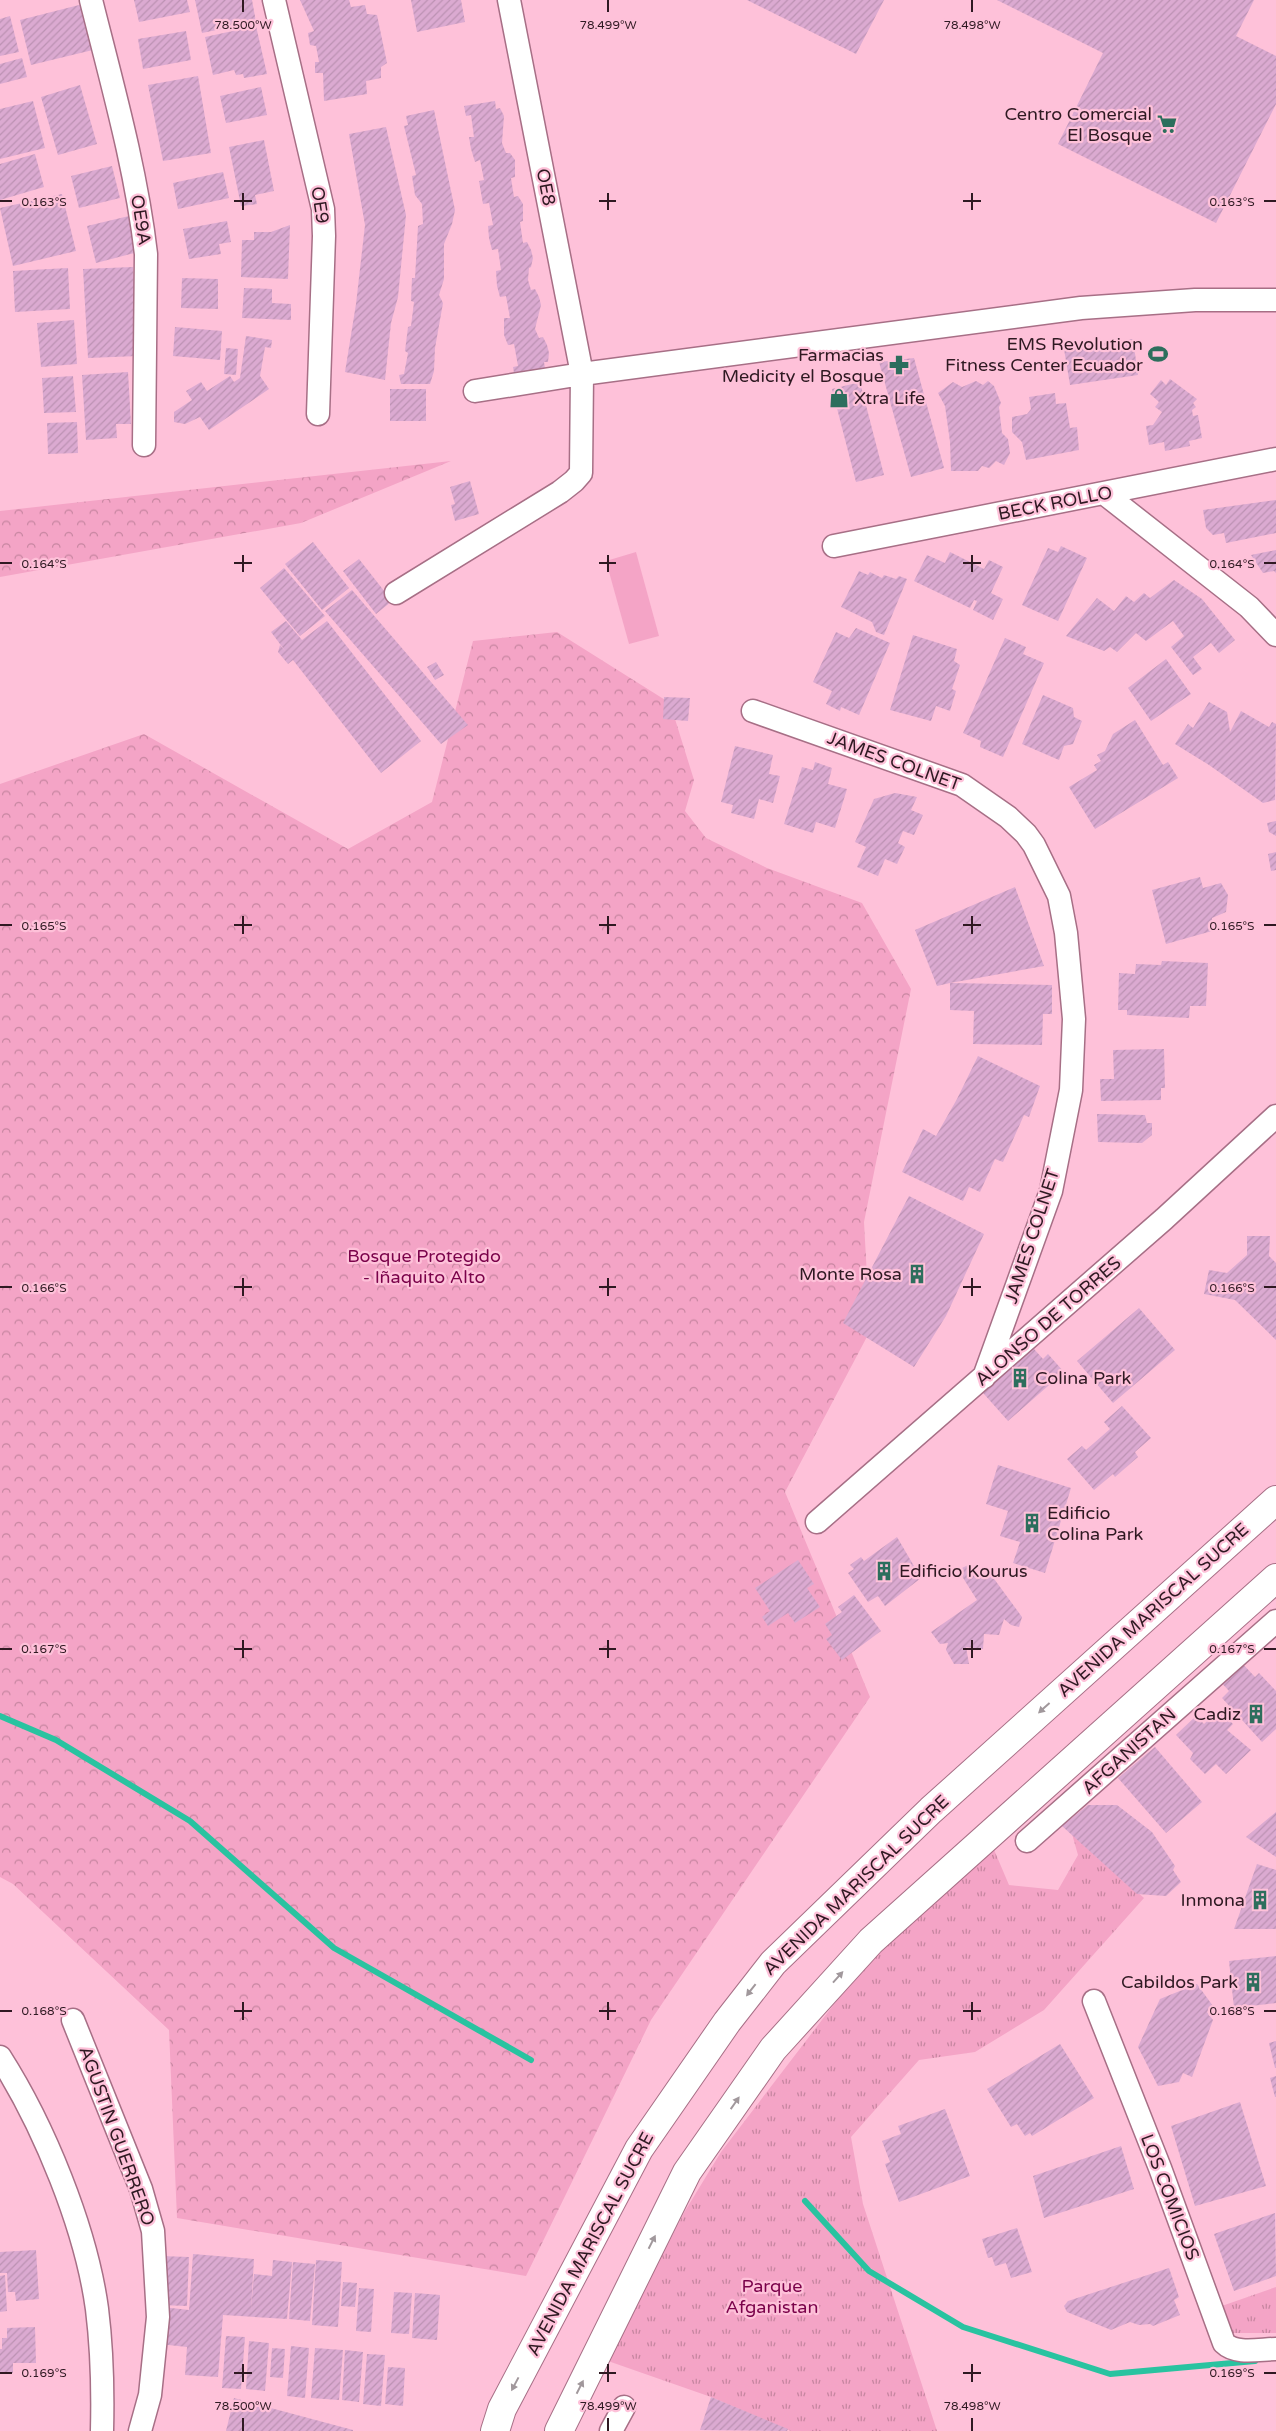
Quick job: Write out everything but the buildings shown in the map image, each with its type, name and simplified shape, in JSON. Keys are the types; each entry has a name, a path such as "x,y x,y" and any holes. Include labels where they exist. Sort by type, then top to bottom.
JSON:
{"main road":[{"name":"AVENIDA MARISCAL SUCRE","path":"495,2431 502,2409 639,2148 727,2022 773,1962 931,1810 1276,1500"},
{"path":"559,2431 687,2172 773,2049 871,1941 1276,1578"}],"street":[{"name":"OE9A","path":"91,0 121,118 146,254 144,445"},
{"name":"OE9","path":"274,0 323,209 324,236 318,414"},
{"name":"OE8","path":"396,593 574,481 581,473 582,374 509,0"},
{"path":"475,391 582,374 1081,308 1195,300 1276,300"},
{"name":"BECK ROLLO","path":"834,546 1276,459"},
{"path":"1105,494 1249,607 1276,635"},
{"name":"JAMES COLNET","path":"753,711 962,785 1008,817 1026,834 1034,845 1059,896 1064,920 1073,1002 1071,1090 1051,1191 984,1377"},
{"name":"ALONSO DE TORRES","path":"817,1522 1172,1213 1276,1116"},
{"name":"AFGANISTAN","path":"1027,1841 1276,1621"},
{"name":"LOS COMICIOS","path":"1094,2000 1160,2168 1224,2342 1229,2348 1236,2350 1276,2349"},
{"name":"AGUSTIN GUERRERO","path":"73,2020 141,2189 153,2231 158,2317 150,2395 140,2431"},
{"path":"0,2057 38,2126 68,2199 83,2250 97,2308 102,2431"},
{"path":"611,2431 624,2407"}],"green space":[{"path":"451,461 301,523 0,577 0,511"},
{"path":"636,552 659,636 629,644 606,561"},
{"name":"Bosque Protegido - Iñaquito Alto","path":"557,632 670,703 694,780 685,811 706,838 767,868 862,903 911,989 864,1222 870,1331 785,1492 870,1697 651,2020 526,2276 177,2218 169,2030 13,1884 0,1877 0,784 144,734 348,849 432,802 473,641"},
{"name":"Parque Afganistan","path":"1072,1834 1144,1898 1044,2010 975,2052 919,2060 851,2137 863,2204 937,2431 791,2431 711,2397 608,2361 685,2211 721,2152 854,1978 989,1838 1009,1885 1058,1890 1078,1855"},
{"path":"1276,2287 1276,2333 1224,2333 1216,2308"}],"waterway":[{"path":"0,1716 56,1740 190,1821 334,1948 531,2060"},
{"path":"805,2201 869,2271 963,2327 1110,2374 1255,2361"}],"place":[{"name":"Centro Comercial El Bosque","path":"1167,124"},
{"name":"EMS Revolution Fitness Center Ecuador","path":"1158,354"},
{"name":"Farmacias Medicity el Bosque","path":"899,365"},
{"name":"Xtra Life","path":"839,398"},
{"name":"Monte Rosa","path":"917,1274"},
{"name":"Colina Park","path":"1020,1378"},
{"name":"Edificio Colina Park","path":"1032,1523"},
{"name":"Edificio Kourus","path":"884,1571"},
{"name":"Cadiz","path":"1256,1714"},
{"name":"Inmona","path":"1260,1900"},
{"name":"Cabildos Park","path":"1253,1982"}]}
